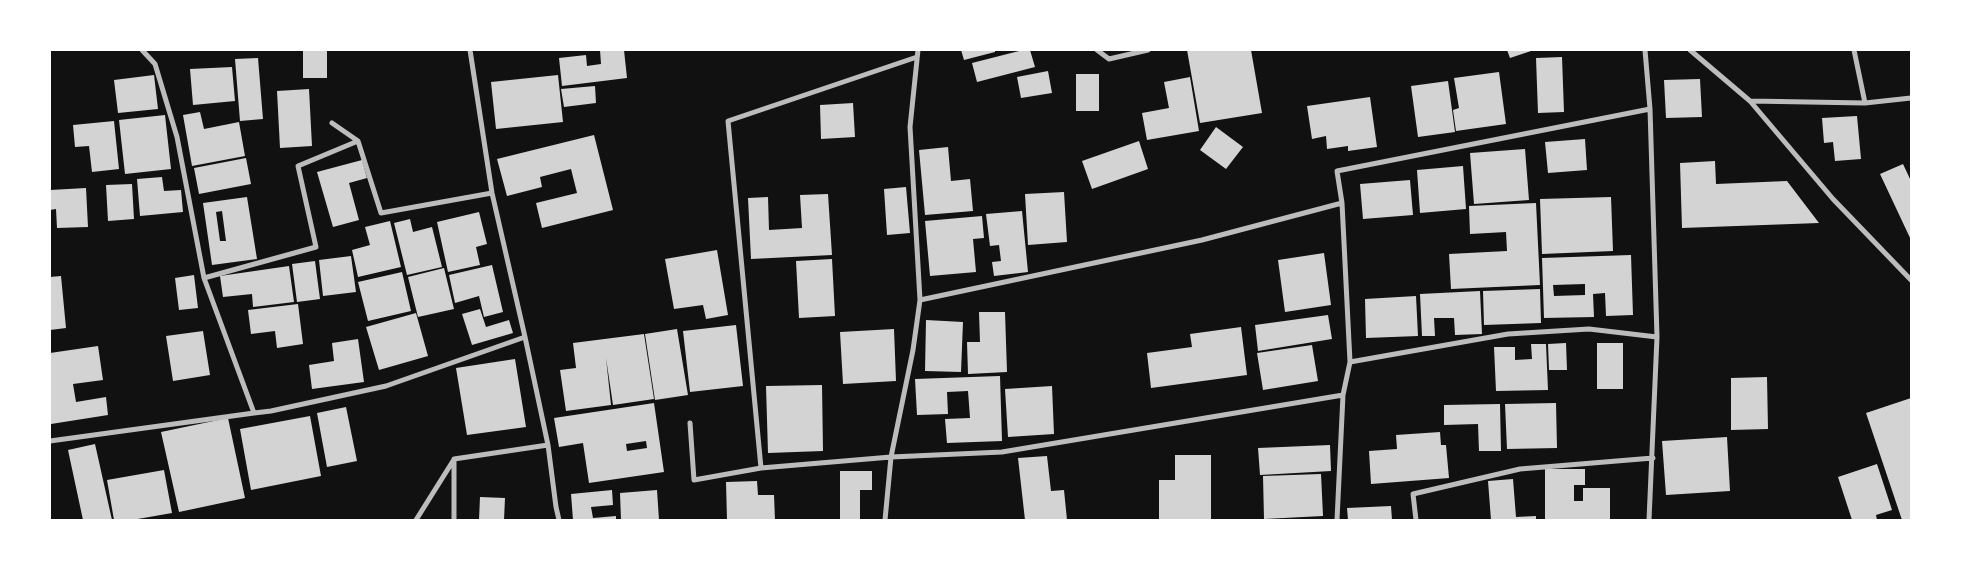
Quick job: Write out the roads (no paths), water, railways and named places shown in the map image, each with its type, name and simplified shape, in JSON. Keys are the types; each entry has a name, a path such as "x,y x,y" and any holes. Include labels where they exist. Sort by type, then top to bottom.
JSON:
{"street":[{"path":"142,50 155,64 177,137 204,278 254,412"},
{"path":"470,50 492,193 548,446 556,507 560,520"},
{"path":"885,520 891,457 913,350 920,300 910,127 918,50"},
{"path":"1098,50 1109,59 1148,50"},
{"path":"1644,50 1650,109 1657,337 1649,520"},
{"path":"1690,50 1750,101 1833,199 1911,280"},
{"path":"1854,50 1865,103"},
{"path":"760,468 728,121 917,57"},
{"path":"1750,101 1865,103 1911,98"},
{"path":"1337,520 1343,395 1350,362 1342,203 1337,171 1650,109"},
{"path":"332,124 358,141 381,213 492,193"},
{"path":"204,278 316,247 298,166 358,141"},
{"path":"920,300 1202,240 1342,203"},
{"path":"1350,362 1508,334 1589,329 1657,337"},
{"path":"50,441 271,411 386,386 525,337"},
{"path":"690,423 694,480 760,468 891,457 1002,452 1343,395"},
{"path":"454,459 548,446"},
{"path":"1416,520 1413,494 1520,470 1653,458"},
{"path":"416,520 454,459"},
{"path":"454,459 454,520"}]}
